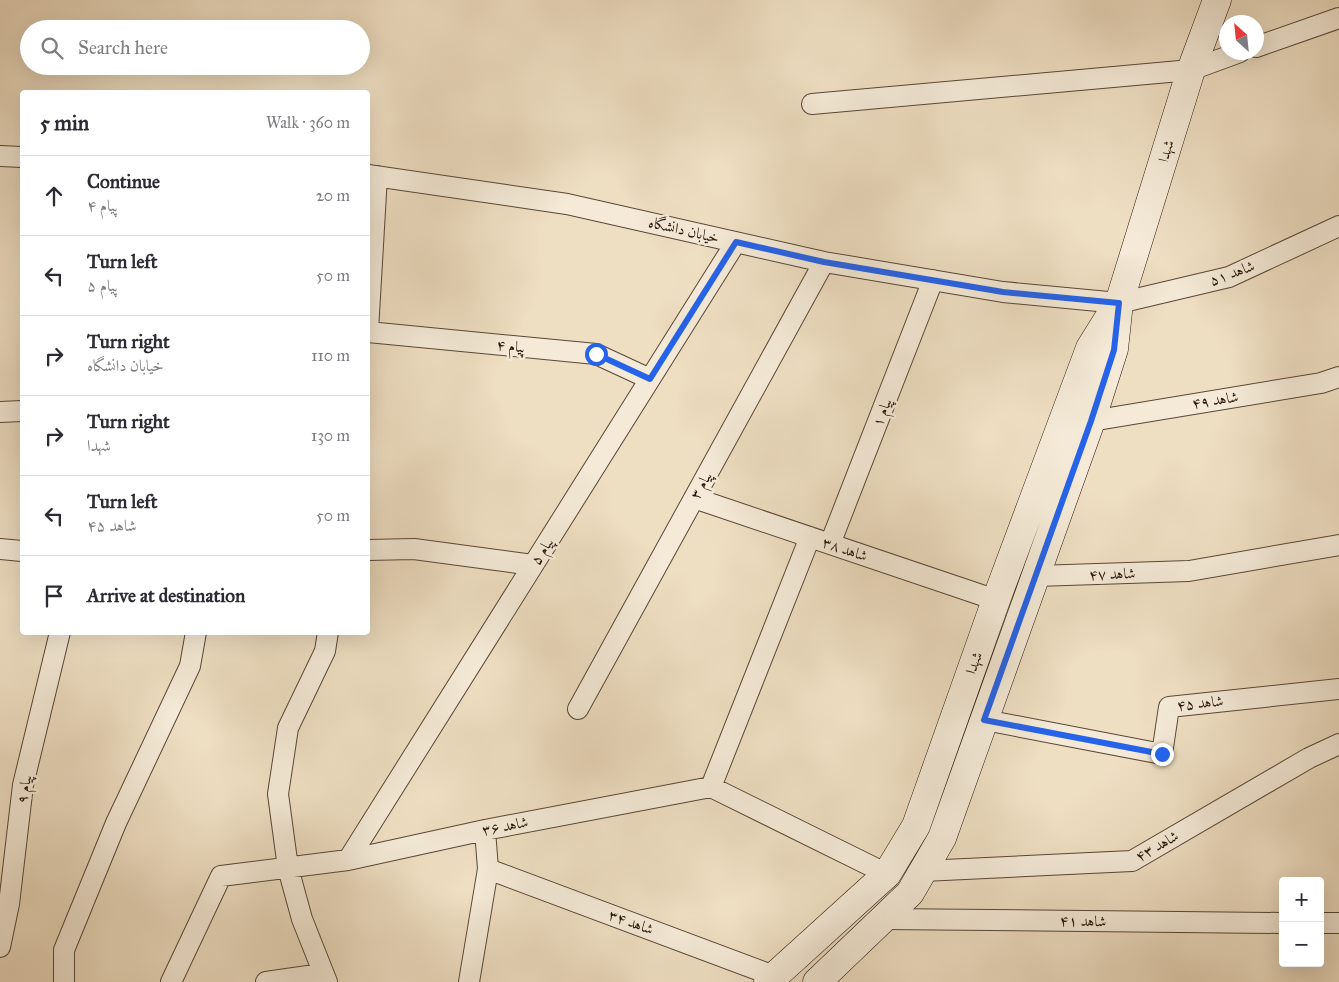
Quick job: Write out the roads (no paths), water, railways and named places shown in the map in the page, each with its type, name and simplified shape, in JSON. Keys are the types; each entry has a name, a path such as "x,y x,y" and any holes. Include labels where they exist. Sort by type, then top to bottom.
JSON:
{"street":[{"name":"شهدا","path":"817,982 910,893 942,838 1091,421 1114,350 1119,303 1191,70 1217,0"},
{"path":"1264,44 1339,18"},
{"path":"812,104 1191,70 1219,60"},
{"path":"0,156 20,157"},
{"path":"370,253 372,175"},
{"name":"خیابان دانشگاه","path":"372,175 567,204 824,262 1003,292 1119,303"},
{"name":"شاهد ۵۱","path":"1119,303 1229,277 1339,226"},
{"name":"پیام ۵","path":"348,860 736,242"},
{"name":"پیام ۳","path":"578,708 824,262"},
{"name":"پیام ۱","path":"830,544 933,280"},
{"name":"شهدا","path":"771,979 887,874 916,826 996,600 1090,348 1119,303"},
{"name":"پیام ۴","path":"370,331 596,354 650,379"},
{"name":"شاهد ۴۹","path":"1091,421 1321,383 1339,377"},
{"path":"0,412 20,411"},
{"name":"شاهد ۳۸","path":"694,498 996,600"},
{"path":"810,537 712,786 887,874"},
{"name":"شاهد ۴۷","path":"1036,576 1189,571 1339,545"},
{"path":"0,549 20,551"},
{"path":"370,550 414,549 533,565"},
{"name":"پیام ۹","path":"0,947 9,904 23,786 59,635"},
{"path":"64,982 64,950 116,823 190,666 195,635"},
{"path":"266,982 325,978 302,920 288,868 278,794 288,728 325,651 328,635"},
{"name":"شاهد ۴۵","path":"984,720 1162,754 1168,707 1339,688"},
{"name":"شاهد ۴۳","path":"923,871 1132,861 1309,758 1339,744"},
{"name":"شاهد ۳۶","path":"171,982 221,876 348,860 485,830 712,786"},
{"path":"470,982 488,869 485,830"},
{"name":"شاهد ۳۴","path":"488,869 771,979"},
{"name":"شاهد ۴۱","path":"883,919 1279,923"},
{"path":"1324,923 1339,923"}]}
